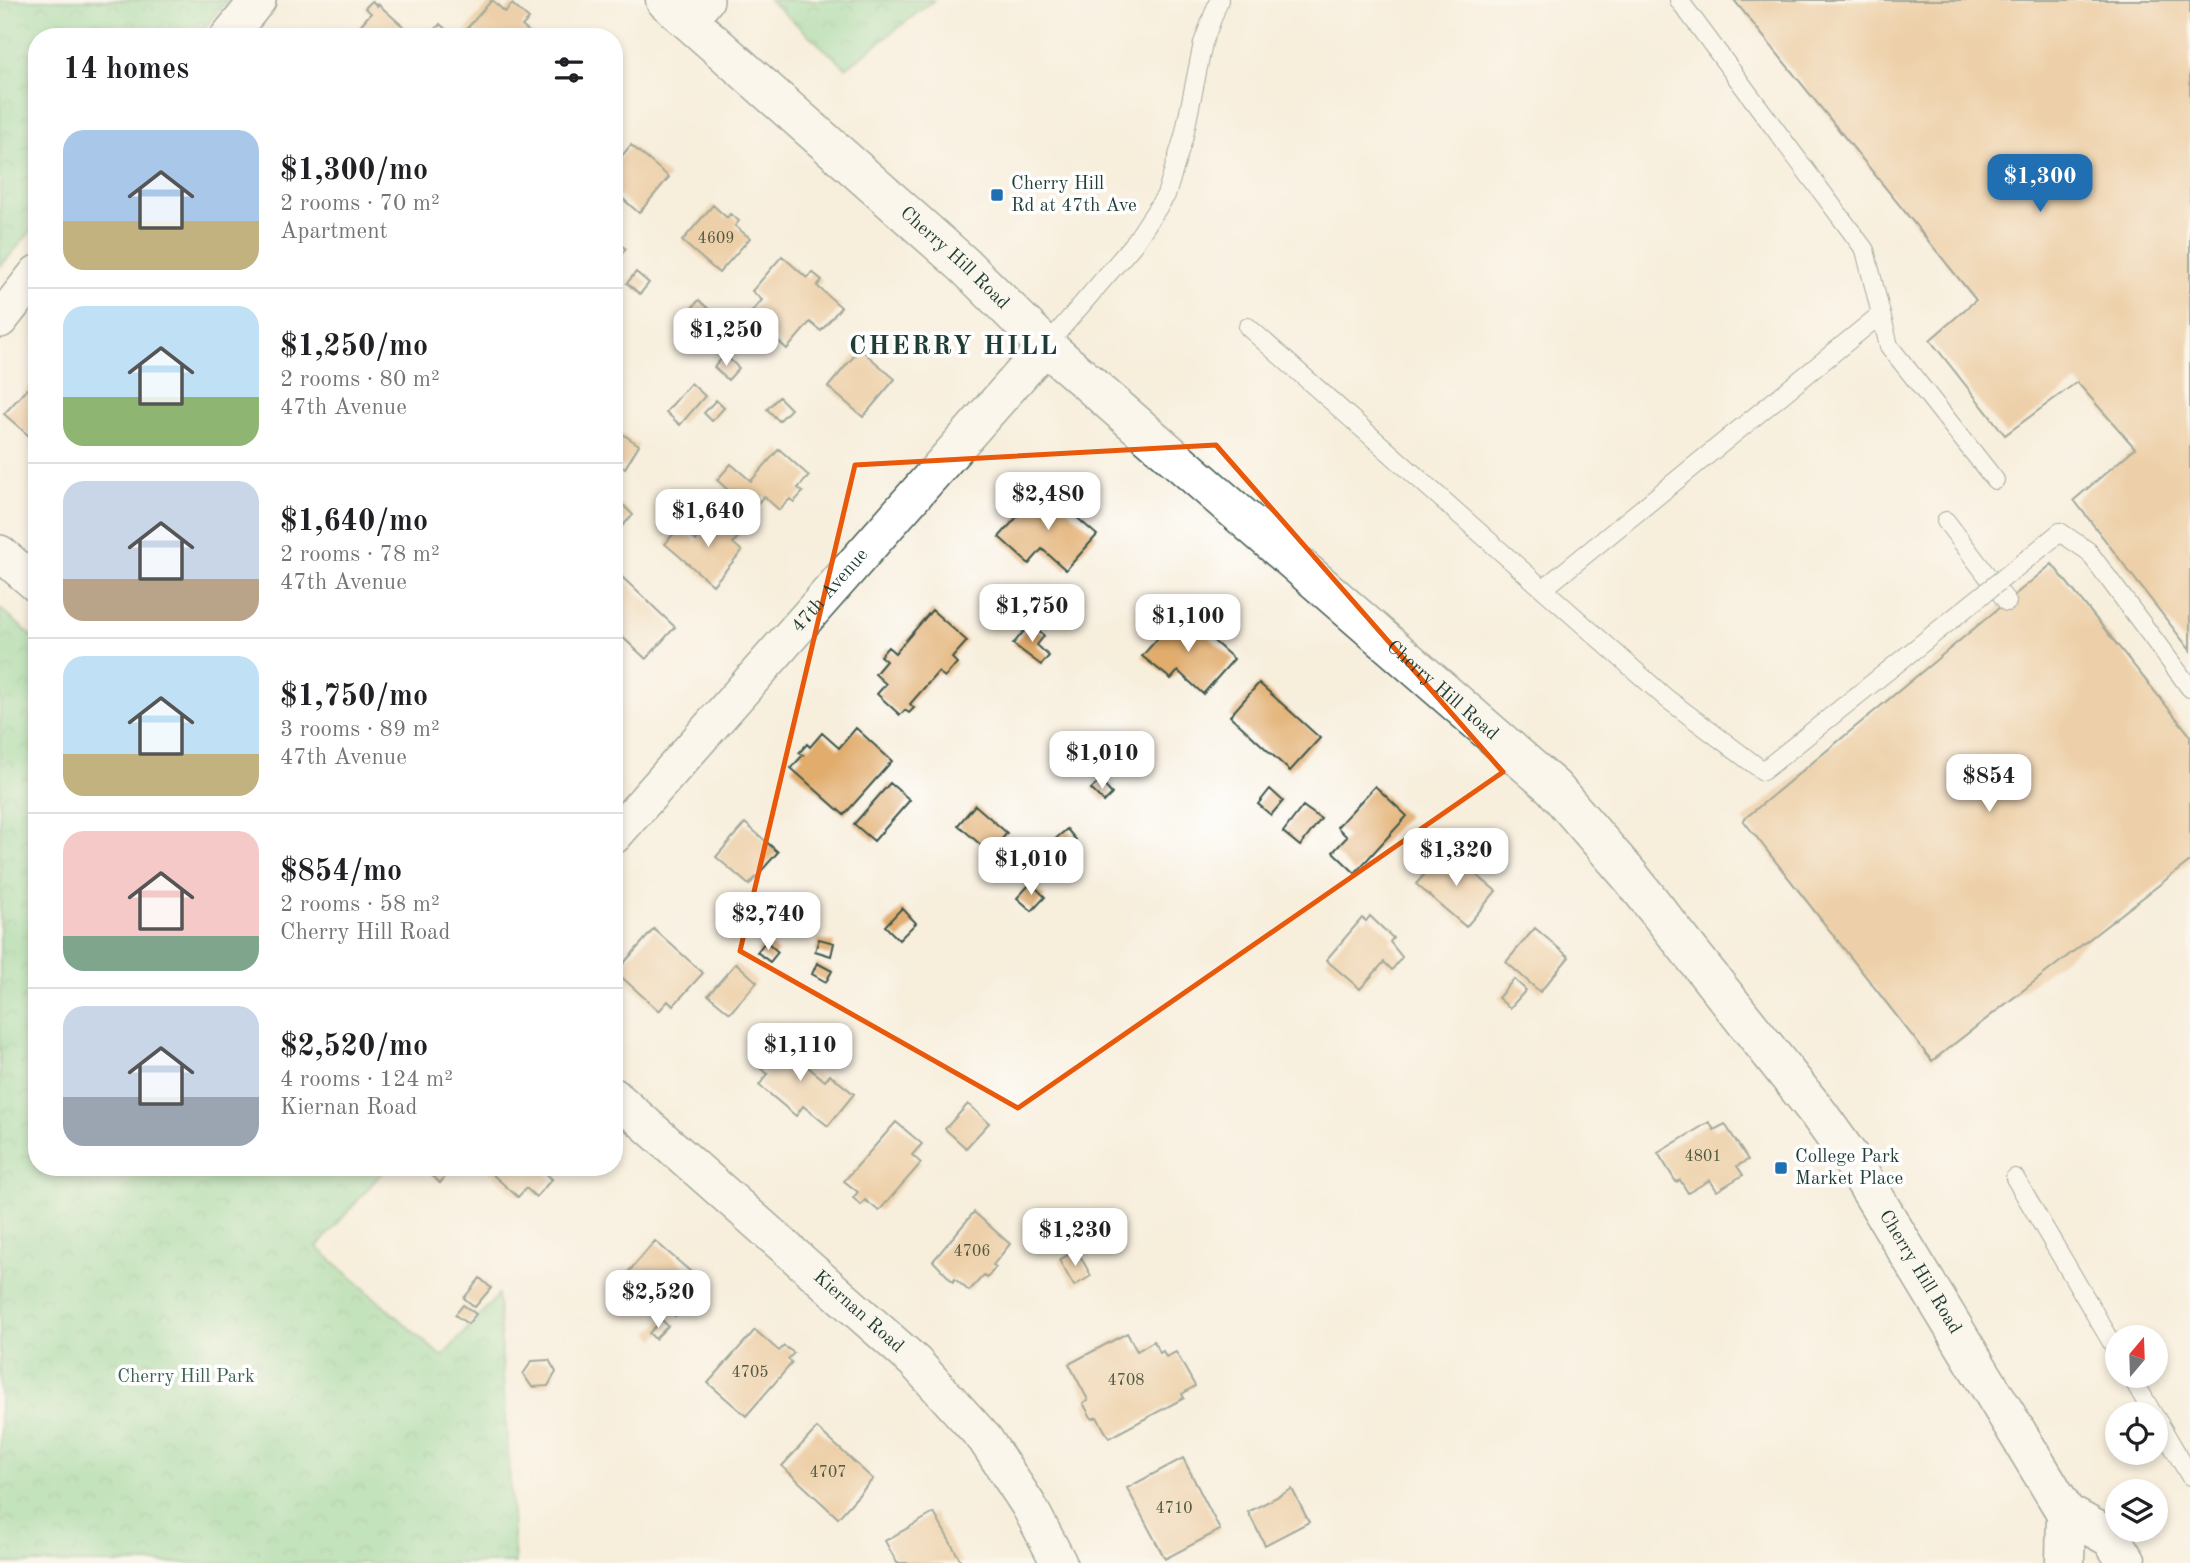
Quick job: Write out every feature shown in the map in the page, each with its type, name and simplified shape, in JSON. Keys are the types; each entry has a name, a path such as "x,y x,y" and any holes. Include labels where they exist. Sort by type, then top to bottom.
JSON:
{"main road":[{"name":"Cherry Hill Road","path":"687,7 964,264 1046,346 1553,787 1630,876 1818,1113 1853,1162 2066,1513 2111,1538 2127,1563"},
{"path":"2065,1563 2066,1513"}],"street":[{"path":"235,28 258,0"},
{"path":"0,320 28,284"},
{"name":"47th Avenue","path":"623,826 1046,346"},
{"path":"0,552 28,577"},
{"name":"Kiernan Road","path":"623,1104 915,1362 985,1439 1029,1506 1059,1563"}],"lane":[{"path":"1046,346 1133,245 1166,195 1184,136 1203,43 1219,0"},
{"path":"1679,0 1865,250 1889,346 1995,480"},
{"path":"1543,589 1881,314"},
{"path":"1248,327 1665,698 1763,771 2060,532 2088,551 2190,688"},
{"path":"1946,521 2007,602"},
{"path":"2015,1178 2105,1331"},
{"path":"2168,1438 2190,1476"}],"highlighted area":[{"path":"1216,445 1503,772 1018,1108 740,951 855,465"}],"green space":[{"path":"0,0 228,0 205,28 28,28 28,234 0,267"},
{"path":"769,0 934,0 846,68"},
{"name":"Cherry Hill Park","path":"0,608 28,633 28,1176 379,1176 317,1247 442,1357 498,1295 515,1563 0,1563"}],"building":[{"path":"492,0 505,12 512,4 529,19 522,26 524,28 467,28"},
{"path":"1734,0 2190,0 2190,650 2074,500 2135,448 2077,382 2005,435 1930,340 1976,300"},
{"path":"372,1 377,6 378,4 405,28 358,28 371,13 365,8"},
{"path":"631,145 669,177 639,213 623,199 623,154"},
{"path":"713,205 727,218 730,214 739,221 735,226 750,238 719,273 682,241"},
{"path":"782,256 807,278 812,272 822,280 817,286 841,307 821,331 810,322 787,349 749,315 762,300 752,291"},
{"path":"636,272 649,283 640,294 627,283"},
{"path":"699,300 712,312 698,327 685,316"},
{"path":"687,321 698,330 690,341 678,333"},
{"path":"860,349 895,379 863,417 828,387"},
{"path":"725,355 739,368 728,380 714,367"},
{"path":"691,383 705,396 680,425 666,412"},
{"path":"28,388 28,435 4,414"},
{"path":"779,397 791,409 779,421 767,409"},
{"path":"716,400 724,408 712,421 704,413"},
{"path":"623,434 639,445 625,468 623,467"},
{"path":"779,449 809,476 798,488 803,492 794,502 790,499 779,510 764,496 751,511 717,480 731,464 751,481"},
{"path":"1043,488 1097,535 1066,570 1042,549 1029,564 999,537"},
{"path":"623,505 633,515 623,525"},
{"path":"723,517 743,531 733,543 742,551 713,585 665,544 680,526 696,541 711,523 715,526"},
{"path":"2052,564 2190,735 2190,861 1932,1061 1743,820"},
{"path":"623,578 675,627 646,659 623,638"},
{"path":"932,610 967,641 952,658 957,663 945,677 938,672 910,704 914,708 909,713 905,710 900,715 877,694 886,684 875,674 886,661 880,656 888,647 895,653"},
{"path":"1181,612 1234,659 1203,694 1178,671 1171,679 1142,656"},
{"path":"1030,624 1044,636 1037,645 1049,656 1041,665 1013,644"},
{"path":"1259,683 1320,738 1290,771 1230,716"},
{"path":"856,728 892,761 844,815 791,768 803,755 799,753 807,744 810,747 822,733 839,748"},
{"path":"1086,733 1091,748 1076,753 1071,738"},
{"path":"1100,781 1112,794 1104,802 1091,789"},
{"path":"890,783 910,800 874,841 854,824"},
{"path":"1375,786 1407,816 1355,873 1333,852 1347,837 1337,827"},
{"path":"1270,789 1283,801 1271,815 1258,804"},
{"path":"975,805 1007,833 990,853 958,825"},
{"path":"1303,806 1321,819 1300,846 1283,832"},
{"path":"745,823 778,852 749,885 716,857"},
{"path":"1067,829 1076,840 1063,852 1053,841"},
{"path":"1446,850 1496,891 1466,927 1416,884"},
{"path":"1031,883 1045,897 1032,911 1017,898"},
{"path":"902,908 916,923 899,940 885,926"},
{"path":"1370,916 1393,938 1390,942 1402,957 1392,970 1384,962 1360,989 1326,960 1362,918 1366,921"},
{"path":"1535,928 1569,957 1540,992 1506,962"},
{"path":"654,929 703,973 673,1006 668,1001 659,1011 623,978 623,964"},
{"path":"819,939 834,943 831,956 815,951"},
{"path":"766,941 778,952 770,962 757,952"},
{"path":"736,963 757,982 730,1013 708,995"},
{"path":"817,963 832,971 826,982 812,974"},
{"path":"1514,979 1526,990 1510,1008 1498,998"},
{"path":"780,1031 797,1045 791,1053 825,1081 830,1075 854,1094 828,1126 803,1106 796,1116 759,1085 768,1074 754,1064"},
{"path":"968,1104 989,1123 966,1148 945,1129"},
{"path":"896,1122 922,1144 912,1155 921,1163 879,1211 865,1200 861,1205 853,1198 858,1192 844,1181"},
{"path":"1709,1122 1714,1130 1725,1124 1748,1160 1737,1166 1743,1175 1717,1191 1710,1180 1688,1193 1680,1180 1676,1182 1658,1153"},
{"path":"433,1176 446,1176 440,1183"},
{"path":"494,1176 549,1176 552,1179 536,1197 526,1188 518,1197"},
{"path":"974,1212 1010,1244 993,1265 996,1267 987,1278 984,1275 969,1291 955,1279 953,1282 933,1261"},
{"path":"655,1241 690,1271 685,1277 698,1289 675,1316 642,1290 636,1298 619,1283"},
{"path":"1077,1250 1091,1276 1074,1286 1059,1260"},
{"path":"480,1278 491,1288 475,1307 464,1298"},
{"path":"463,1305 476,1314 468,1324 455,1315"},
{"path":"662,1320 668,1326 655,1339 649,1333"},
{"path":"755,1330 779,1351 784,1346 794,1353 788,1359 792,1363 746,1416 708,1383"},
{"path":"1127,1333 1137,1351 1154,1341 1160,1353 1163,1351 1166,1357 1176,1352 1195,1386 1182,1394 1184,1398 1109,1438 1097,1417 1092,1419 1083,1403 1088,1400 1069,1364"},
{"path":"549,1360 556,1372 548,1386 532,1387 523,1374 532,1361"},
{"path":"817,1428 873,1479 838,1518 782,1466"},
{"path":"1183,1458 1220,1530 1165,1559 1127,1488"},
{"path":"1292,1489 1309,1522 1265,1545 1248,1512"},
{"path":"934,1513 962,1563 897,1563 885,1541"}],"place":[{"name":"Cherry Hill Rd at 47th Ave","path":"997,195"},
{"name":"College Park Market Place","path":"1781,1168"}],"district":[{"name":"CHERRY HILL","path":"954,347"}]}
